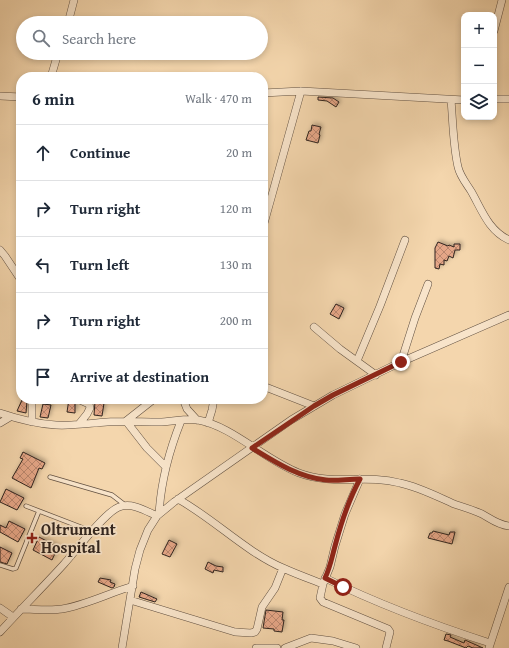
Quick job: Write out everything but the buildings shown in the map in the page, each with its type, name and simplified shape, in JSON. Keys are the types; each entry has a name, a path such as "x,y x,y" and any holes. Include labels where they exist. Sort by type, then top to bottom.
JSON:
{"street":[{"path":"70,16 74,0"},
{"path":"497,19 502,0"},
{"path":"52,72 56,60"},
{"path":"268,93 301,92 461,100"},
{"path":"268,209 301,92"},
{"path":"0,96 16,97"},
{"path":"497,100 509,99"},
{"path":"450,100 456,157 460,174 492,227 500,236 509,240"},
{"path":"357,361 405,240"},
{"path":"0,250 16,272"},
{"path":"401,362 428,284"},
{"path":"122,648 133,586 134,569 148,530 158,515 178,499 314,406 401,362 509,315"},
{"path":"314,326 340,349 376,375"},
{"path":"268,388 314,406"},
{"path":"32,404 32,422"},
{"path":"79,424 90,408 88,404"},
{"path":"126,421 148,404"},
{"path":"185,404 187,409 197,420"},
{"path":"208,423 213,404"},
{"path":"0,414 32,422 57,425 126,421 159,422 197,420 208,423 239,438 279,465 300,474 324,480 341,481 370,478 399,482 422,489 481,514 496,523 509,526"},
{"path":"0,423 10,416"},
{"path":"126,421 147,448 166,467"},
{"path":"158,515 169,452 181,421"},
{"path":"360,479 345,514 320,598 322,602 388,629 390,632 386,648"},
{"path":"178,499 194,508 242,544 283,568 324,581 489,646 509,587"},
{"path":"0,632 92,532 118,508 134,506 158,515"},
{"path":"130,600 214,627 234,632 251,633 257,629 262,607 275,588 283,568"},
{"path":"21,609 60,609 70,607 83,604 114,591 133,586"},
{"path":"0,608 13,617"},
{"path":"285,648 312,638 333,641 356,648"},
{"path":"256,648 277,648"}],"lane":[{"path":"50,477 112,495 126,506"},
{"path":"26,506 92,532"},
{"path":"0,565 13,569 16,568 39,511"}],"place":[{"name":"Oltrument Hospital","path":"32,538"}],"route":[{"path":"343,587 325,578 330,567 345,514 360,479 341,481 324,480 300,474 279,465 252,448 291,420 333,395 401,362"}]}
